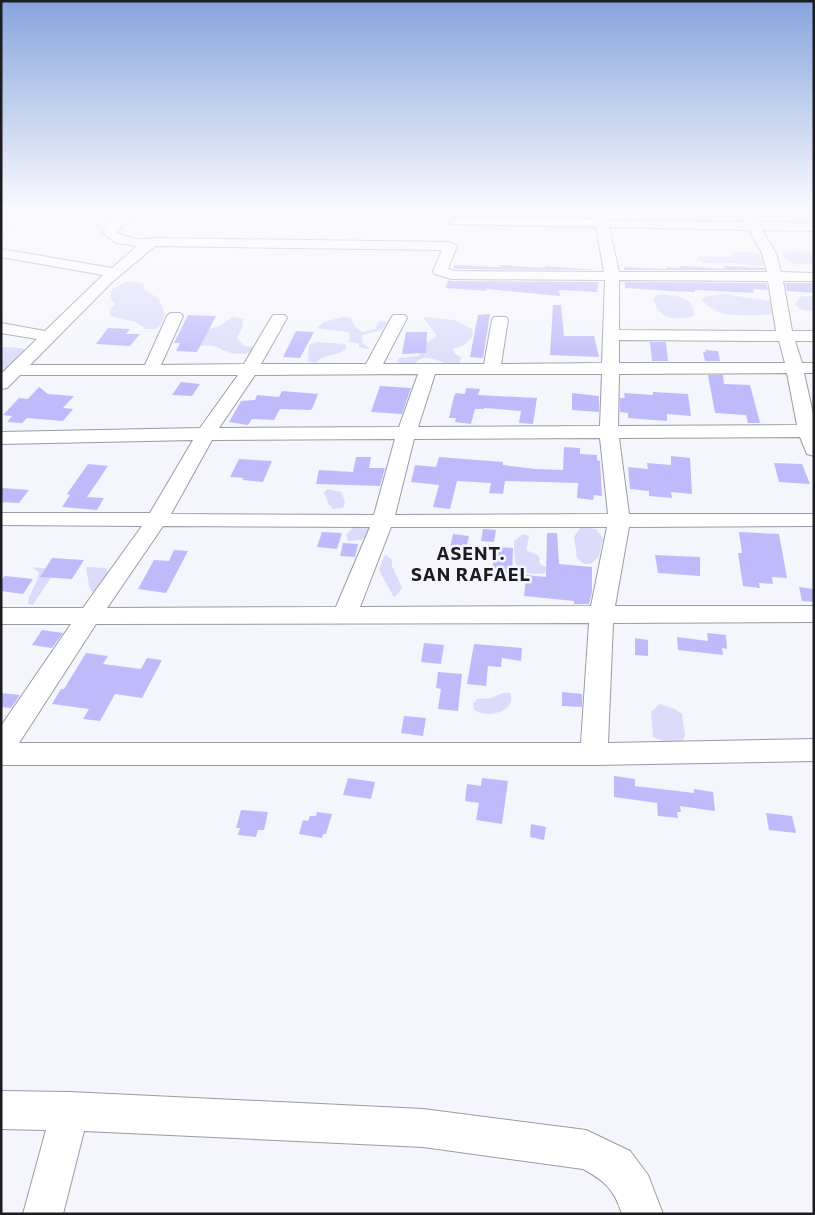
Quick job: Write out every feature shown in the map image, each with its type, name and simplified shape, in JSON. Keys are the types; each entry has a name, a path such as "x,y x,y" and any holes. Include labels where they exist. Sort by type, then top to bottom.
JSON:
{"street":[{"path":"75,267 115,274"},
{"path":"1,384 106,280 123,267"},
{"path":"442,267 440,271 451,275 814,277"},
{"path":"594,754 601,616 619,521 609,433 613,335 611,267"},
{"path":"1,438 206,434 609,433 812,438 785,335 773,267"},
{"path":"151,369 175,316"},
{"path":"1,748 156,521 206,434 250,370 279,318"},
{"path":"372,369 399,318"},
{"path":"492,369 500,320"},
{"path":"1,328 50,337"},
{"path":"613,335 814,336"},
{"path":"14,370 814,368"},
{"path":"346,615 383,521 406,434 428,370"},
{"path":"1,519 156,521 814,520"},
{"path":"1,616 814,614"},
{"path":"1,754 594,754 814,750"},
{"path":"1,1110 70,1111 423,1128 586,1150 616,1165 634,1188 643,1214"},
{"path":"43,1214 70,1111"}],"shaded area":[{"path":"127,281 144,283 143,288 159,299 165,315 161,325 155,329 146,329 136,322 110,316 110,309 116,304 111,299 111,290"},
{"path":"659,294 682,297 687,300 691,303 694,315 682,318 665,316 659,311 653,298"},
{"path":"724,294 778,302 775,313 740,315 722,313 711,308 702,300 703,297"},
{"path":"814,296 814,312 800,309 795,304 800,297"},
{"path":"232,317 244,319 237,338 243,345 255,348 254,351 236,354 214,346 198,346 204,330 220,326"},
{"path":"343,317 351,318 355,327 362,332 375,329 379,321 387,322 382,330 362,335 363,344 369,348 367,349 359,347 359,343 348,342 350,336 348,332 317,328 324,322"},
{"path":"423,317 454,320 472,329 473,336 464,345 453,349 454,353 461,357 460,365 450,365 425,358 421,359 414,366 399,366 397,362 399,358 418,356 423,352 425,344 437,336"},
{"path":"317,342 345,344 347,348 316,363 308,362 309,345"},
{"path":"1,347 26,350 1,376"},
{"path":"328,489 341,492 345,501 343,508 333,509 328,503 324,492"},
{"path":"355,526 364,526 371,530 362,540 348,541 346,535"},
{"path":"581,527 596,529 603,538 599,556 591,564 584,564 577,558 574,537"},
{"path":"523,534 529,536 526,550 539,556 540,564 548,568 545,573 530,574 517,568 514,541"},
{"path":"386,555 392,560 392,566 402,588 395,597 379,570"},
{"path":"32,567 49,569 52,576 33,605 28,604 28,600 39,572"},
{"path":"86,567 106,568 111,584 93,594 89,586"},
{"path":"503,693 510,693 511,698 505,709 491,714 483,714 474,710 473,704 477,699 491,698"},
{"path":"660,704 675,709 682,714 685,736 679,747 653,737 651,712"}],"building":[{"path":"454,267 554,267 598,270 453,269"},
{"path":"624,267 690,267 725,269 724,267 738,267 764,268 765,270 624,270"},
{"path":"448,280 599,282 597,292 559,290 560,296 487,289 486,291 445,288"},
{"path":"625,282 766,283 768,290 753,289 754,293 695,290 695,292 669,291 625,288"},
{"path":"785,283 814,283 814,293 787,291"},
{"path":"553,305 561,305 564,336 594,336 599,357 550,355"},
{"path":"490,314 483,358 470,357 478,315"},
{"path":"188,315 216,316 197,352 176,351 180,343 174,343"},
{"path":"108,328 130,329 126,334 140,334 130,346 96,344"},
{"path":"296,331 314,332 300,358 283,357"},
{"path":"406,332 427,332 426,353 402,354"},
{"path":"650,342 666,342 668,361 652,361"},
{"path":"705,350 718,351 720,361 705,361 703,352 706,352"},
{"path":"708,375 723,375 724,384 750,385 760,423 748,423 746,415 715,413"},
{"path":"181,382 200,384 192,396 172,395"},
{"path":"380,386 411,388 402,414 371,412"},
{"path":"39,387 48,394 74,396 63,408 73,409 63,421 27,418 22,423 7,422 12,416 3,415 19,398 28,399"},
{"path":"466,388 480,389 478,395 537,398 533,424 519,423 521,411 484,408 475,409 471,424 455,422 456,418 449,418 454,396 456,393 465,394"},
{"path":"282,391 318,394 312,409 309,410 280,409 274,420 252,419 248,425 229,422 241,401 255,400 257,395 279,397"},
{"path":"653,392 688,394 691,416 667,414 667,421 628,418 628,413 620,412 620,398 625,398 624,393 653,395"},
{"path":"572,393 599,396 599,412 572,410"},
{"path":"564,447 580,448 580,454 597,455 597,460 600,461 602,496 594,495 593,500 577,498 578,483 505,481 503,494 489,493 491,483 457,481 450,509 433,507 439,485 411,482 415,465 436,467 439,457 503,462 503,465 535,469 563,470"},
{"path":"671,456 690,458 692,494 671,492 672,498 649,496 649,491 630,489 628,467 648,469 647,463 671,465"},
{"path":"356,457 371,457 369,468 385,468 380,486 316,484 319,470 353,472"},
{"path":"239,459 272,461 263,482 230,477"},
{"path":"774,463 802,464 810,484 779,482"},
{"path":"88,464 108,466 87,497 104,498 97,510 62,507 70,495 67,494"},
{"path":"1,488 29,490 19,503 1,502"},
{"path":"483,529 496,530 494,542 481,541"},
{"path":"322,532 342,533 337,549 317,547"},
{"path":"739,532 779,534 787,578 772,577 773,584 759,583 760,588 743,586 738,553 742,553"},
{"path":"547,533 557,533 559,564 592,567 592,592 589,604 574,604 574,601 524,596 526,575 546,577"},
{"path":"453,534 469,536 466,550 450,548"},
{"path":"343,543 358,544 355,557 340,556"},
{"path":"494,547 513,548 512,578 492,576"},
{"path":"174,550 188,551 166,593 138,589 154,560 169,561"},
{"path":"655,555 700,557 700,576 658,573"},
{"path":"52,558 84,560 72,579 40,577"},
{"path":"5,576 33,579 23,594 1,591 1,580"},
{"path":"799,587 814,589 814,602 802,601"},
{"path":"42,630 63,633 52,648 32,645"},
{"path":"707,633 726,635 727,649 722,648 723,655 678,650 677,637 708,641"},
{"path":"635,638 648,640 648,656 635,655"},
{"path":"424,643 444,645 441,664 421,662"},
{"path":"474,644 522,648 521,661 502,658 501,667 488,666 486,686 467,684"},
{"path":"86,653 108,656 103,664 141,669 147,658 162,660 142,698 115,694 100,721 83,719 89,709 52,704 61,689 64,689"},
{"path":"438,672 462,674 458,711 438,709 441,689 436,688"},
{"path":"562,692 582,694 582,707 562,706"},
{"path":"1,693 20,695 11,708 1,707"},
{"path":"404,716 426,718 423,736 401,733"},
{"path":"614,776 635,779 635,786 694,793 694,789 713,792 715,811 680,806 681,812 677,812 678,818 658,816 657,803 614,797"},
{"path":"348,778 375,782 371,799 343,795"},
{"path":"482,778 508,781 502,824 476,820 479,803 465,801 467,784 481,786"},
{"path":"241,810 268,812 264,830 258,830 256,837 238,835 240,828 236,828"},
{"path":"317,812 332,814 326,834 323,834 322,838 299,834 303,820 308,821 310,816 316,816"},
{"path":"766,813 792,816 796,833 769,830"},
{"path":"531,824 546,827 544,840 530,837"}],"district":[{"name":"ASENT. SAN RAFAEL","path":"471,563"}]}
